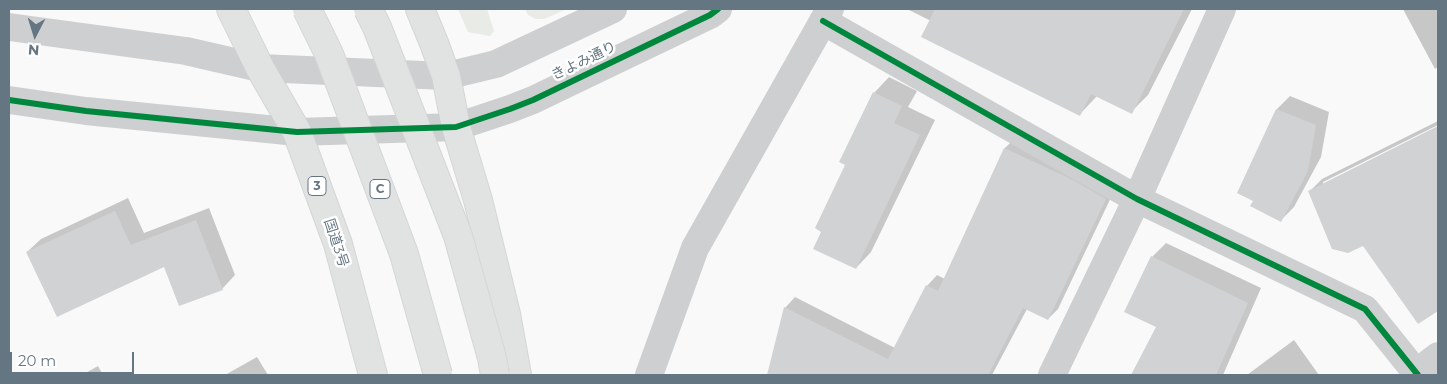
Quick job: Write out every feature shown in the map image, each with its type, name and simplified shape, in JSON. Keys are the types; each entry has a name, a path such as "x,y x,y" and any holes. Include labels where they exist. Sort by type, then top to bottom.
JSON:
{"highway":[{"name":"国道3号","path":"231,9 260,68 297,132 338,244 373,375"},
{"name":"C","path":"307,9 330,54 404,254 438,375"},
{"path":"368,9 377,27 458,236 495,375"},
{"path":"420,9 446,76 456,127 478,200 506,314 517,375"}],"street":[{"path":"9,27 186,51 260,68 446,76 496,64 612,9"},
{"name":"きよみ通り","path":"9,100 86,111 297,132 456,127 533,100 710,15 718,9"},
{"path":"1052,375 1137,199 1222,9"},
{"path":"649,375 694,248 826,15 1137,199 1366,309 1417,374 1438,356"}],"shaded area":[{"path":"458,9 487,9 494,31 490,36 468,32"},
{"path":"525,9 567,9 544,19 536,19 528,15"}],"building":[{"path":"935,9 1184,9 1132,114 1091,94 1080,116 921,37"},
{"path":"873,92 902,106 894,123 920,135 856,269 813,249 821,232 815,228 845,165 839,162"},
{"path":"1276,109 1316,125 1308,171 1281,222 1250,206 1253,201 1237,193"},
{"path":"1438,126 1438,311 1418,324 1363,246 1348,253 1332,249 1308,191"},
{"path":"1004,148 1071,179 1106,199 1048,320 1023,308 988,375 767,375 784,307 888,359 926,285 938,291"},
{"path":"115,211 131,245 196,220 223,290 179,306 164,267 57,317 26,252"},
{"path":"1151,256 1248,303 1216,375 1131,375 1156,327 1124,312"}],"cycle path":[{"path":"9,100 86,111 297,132 456,127 533,100 710,15 718,9"},
{"path":"823,21 1137,199 1365,309 1418,375"}]}
